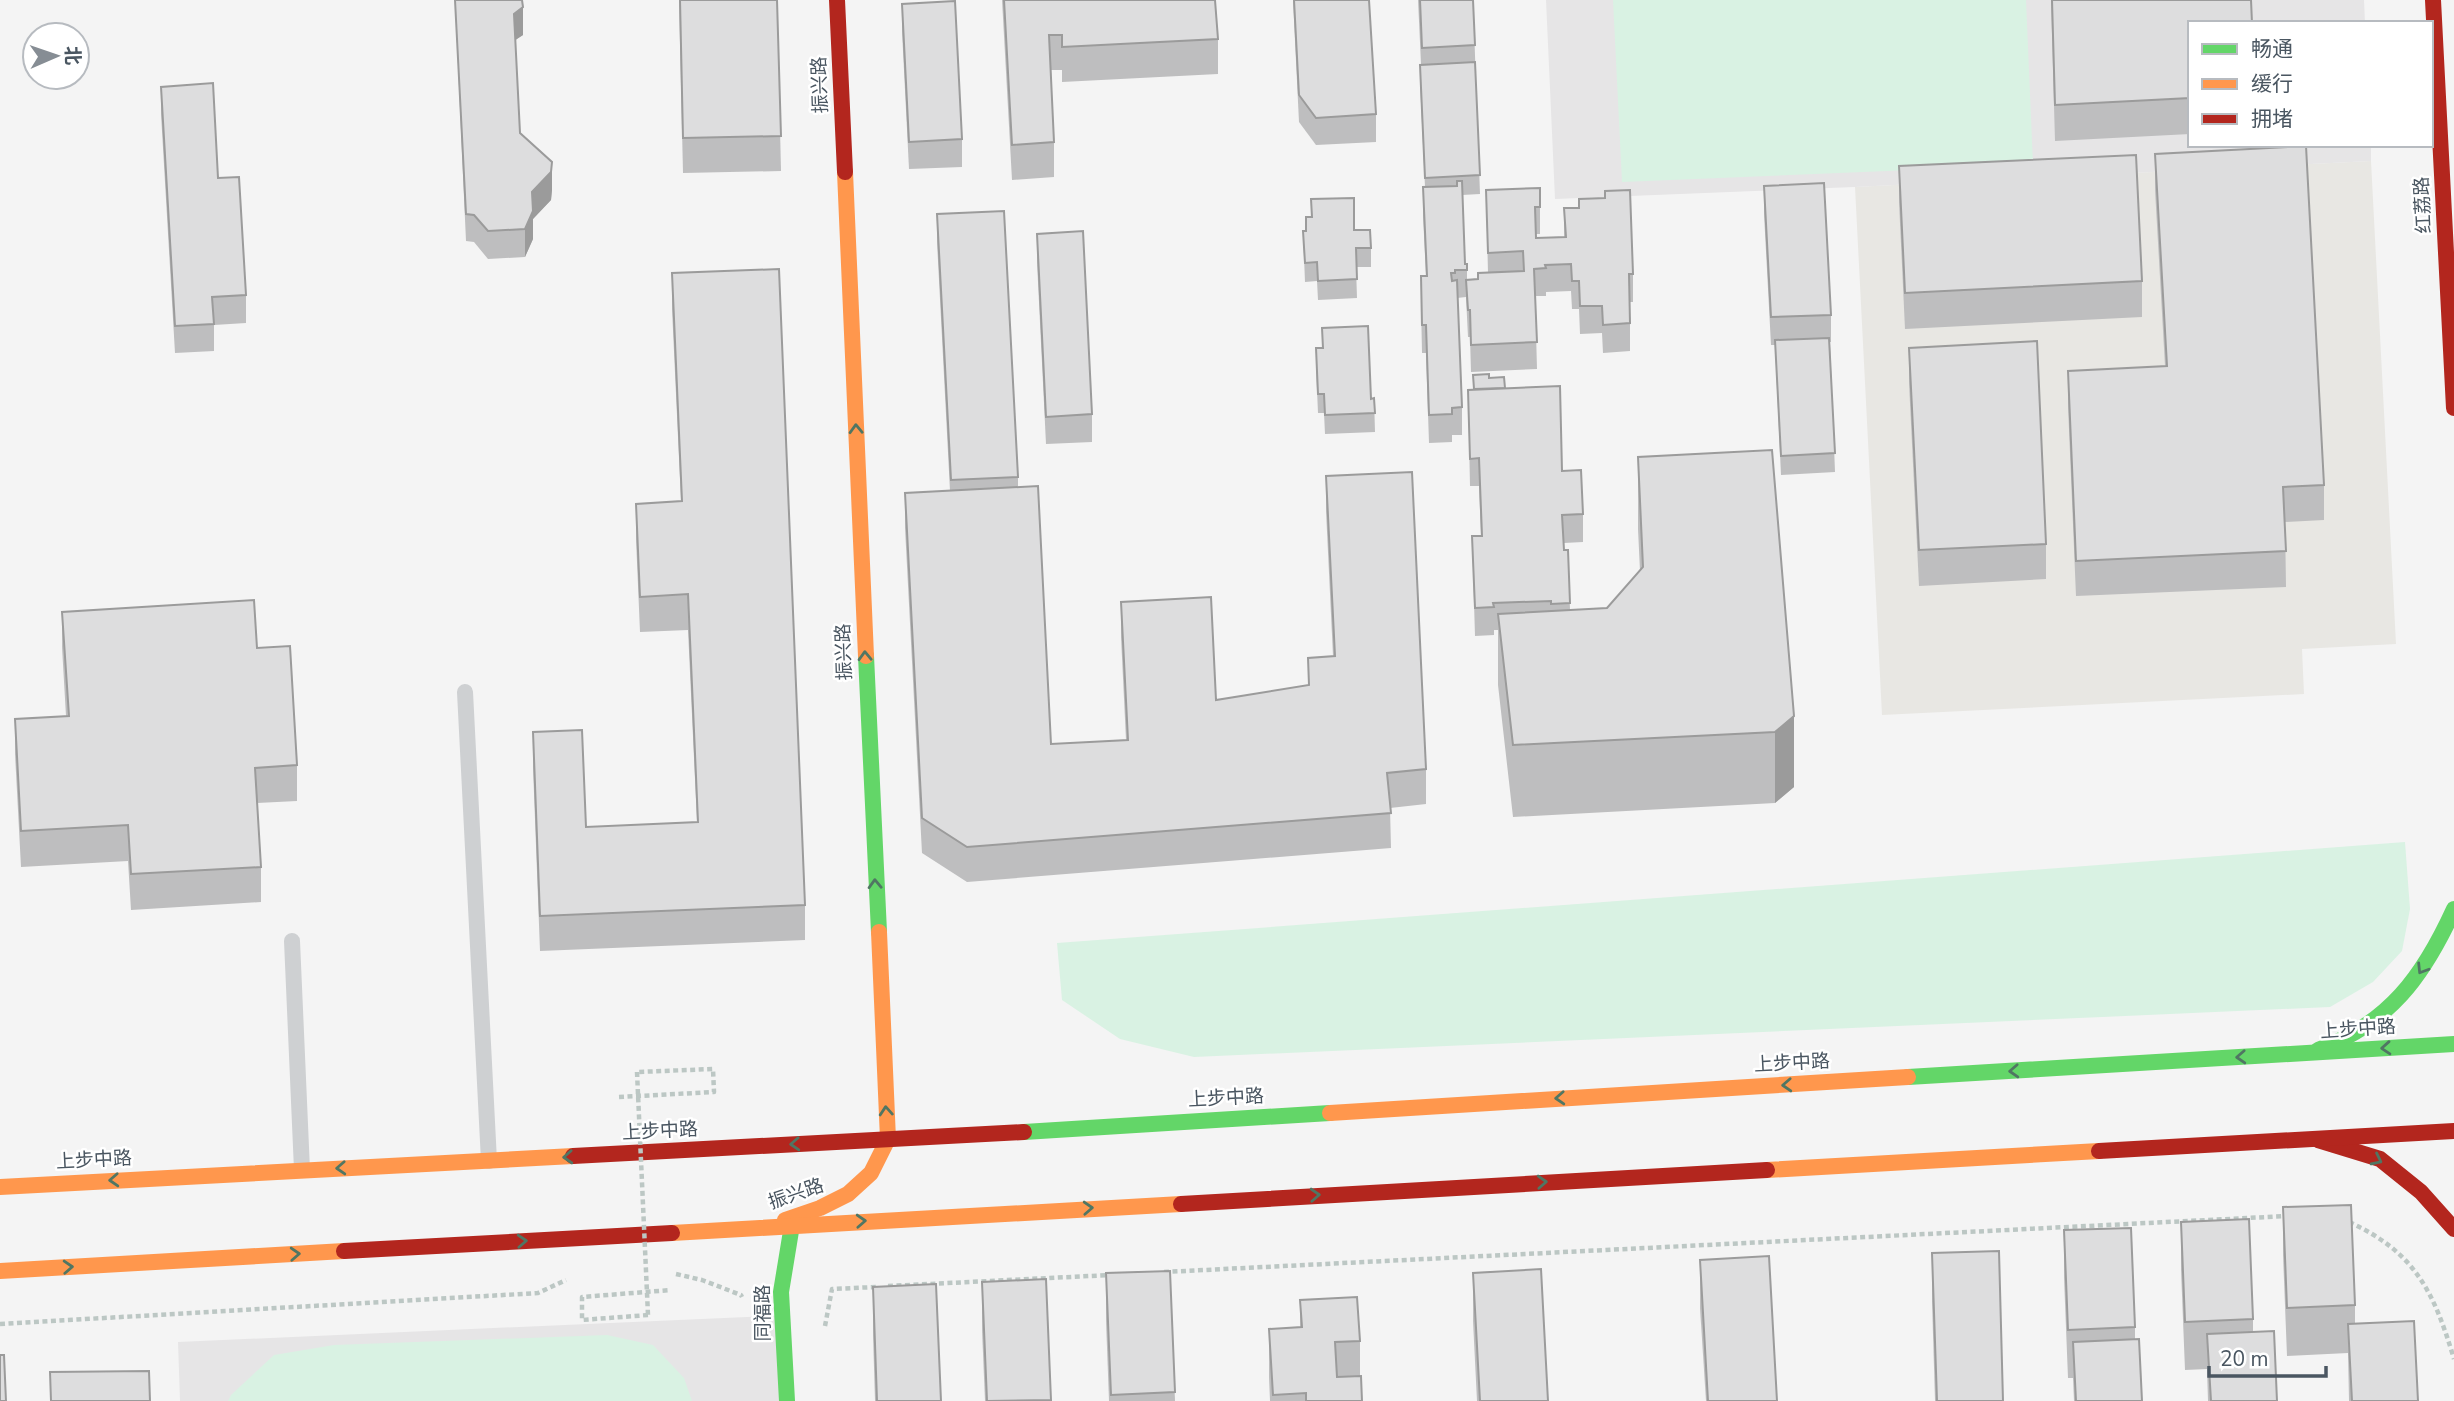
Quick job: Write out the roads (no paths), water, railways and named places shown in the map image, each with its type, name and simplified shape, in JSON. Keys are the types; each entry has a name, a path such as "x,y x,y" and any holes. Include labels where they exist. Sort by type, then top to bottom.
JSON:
{"main road":[{"name":"振兴路","path":"763,1227 833,1205 861,1186 880,1162 888,1139 881,1034 837,0"},
{"name":"红荔路","path":"2433,0 2454,408"},
{"path":"2309,1053 2341,1043 2367,1028 2392,1006 2416,979 2439,943 2454,909"},
{"name":"上步中路","path":"0,1186 888,1139 2454,1044"},
{"path":"0,1271 2454,1131"},
{"path":"2312,1139 2380,1159 2421,1192 2454,1229"},
{"name":"同福路","path":"787,1401 781,1292 792,1225"}],"lane":[{"path":"465,692 489,1161"},
{"path":"292,941 302,1170"}]}
